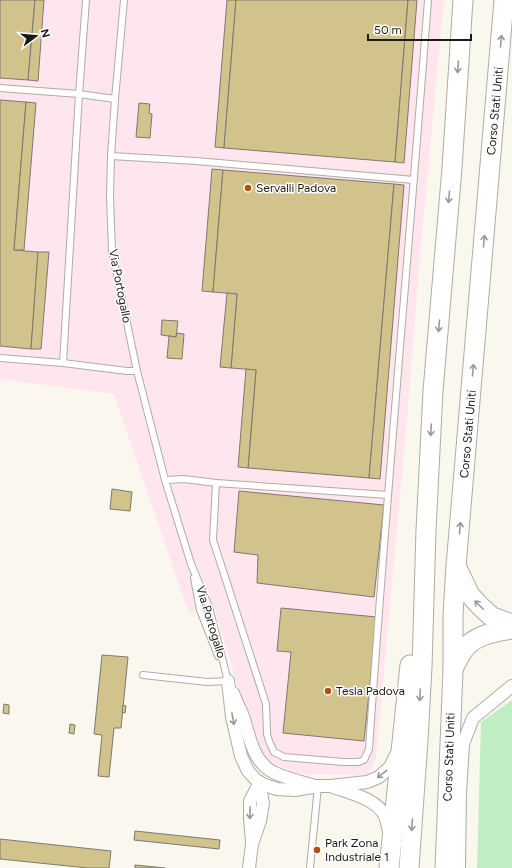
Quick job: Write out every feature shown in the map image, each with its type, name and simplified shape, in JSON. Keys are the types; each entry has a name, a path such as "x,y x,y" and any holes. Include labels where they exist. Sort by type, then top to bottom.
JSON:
{"main road":[{"path":"409,868 421,682 426,530 433,391 451,176 463,0"},
{"name":"Corso Stati Uniti","path":"445,868 453,615 456,566 504,0"},
{"path":"389,868 426,530"},
{"path":"456,566 470,595 479,605 492,617 512,624"},
{"path":"435,868 453,615"},
{"path":"452,670 468,645 477,638 491,633 512,629"}],"street":[{"name":"Via Portogallo","path":"228,680 243,716 253,746 260,760 268,769"},
{"name":"Via Portogallo","path":"228,680 232,717 241,756 248,771 259,783"},
{"path":"459,868 460,793 463,744 473,718 512,686"},
{"path":"259,783 277,789 295,790 318,786 368,782 379,777 390,767 402,742"},
{"path":"249,868 252,844 260,821 263,803 259,783 268,769 278,774 318,786"},
{"path":"330,786 364,798 379,806 385,817 391,843"}],"lane":[{"path":"63,364 78,94 86,0"},
{"name":"Via Portogallo","path":"124,0 111,156 110,198 112,251 136,370 165,480 191,564 209,608 228,680"},
{"path":"216,483 213,540 266,704 267,734 274,752 284,756 343,762 358,762 364,760 369,749 379,598 428,0"},
{"path":"0,88 78,94 115,99"},
{"path":"111,156 189,160 414,180"},
{"path":"0,358 127,371 136,370"},
{"path":"165,480 184,479 216,483 388,495"},
{"name":"Via Portogallo","path":"191,564 200,610 228,680"},
{"path":"143,675 208,682 228,680"},
{"path":"310,868 318,786"}],"shaded area":[{"path":"0,0 444,0 376,759 368,773 361,775 295,774 271,762 258,750 248,723 214,606 189,614 114,394 0,379"}],"green space":[{"path":"512,700 512,868 477,868 481,722"}],"building":[{"path":"0,0 35,0 28,80 0,78"},
{"path":"35,0 44,0 38,81 28,80"},
{"path":"227,0 236,0 224,148 215,147"},
{"path":"236,0 408,0 395,162 224,148"},
{"path":"408,0 417,0 404,163 395,162"},
{"path":"0,100 26,102 14,250 38,252 31,349 0,346"},
{"path":"26,102 36,103 24,250 14,250"},
{"path":"139,103 150,104 149,113 152,114 150,138 136,137"},
{"path":"212,169 223,170 213,292 202,291"},
{"path":"223,170 394,184 369,478 248,468 256,370 231,368 237,294 213,292"},
{"path":"394,184 404,185 380,479 369,478"},
{"path":"38,252 49,252 41,349 31,349"},
{"path":"227,293 237,294 231,368 220,367"},
{"path":"162,320 178,321 176,337 161,335"},
{"path":"177,333 184,334 182,359 167,358 169,336 176,337"},
{"path":"246,369 256,370 248,468 238,467"},
{"path":"112,489 132,492 130,511 110,509"},
{"path":"239,491 384,505 374,597 257,583 258,555 234,552"},
{"path":"281,608 377,617 364,741 283,733 291,652 277,651"},
{"path":"102,655 128,657 121,728 114,728 109,777 98,776 102,735 94,734"},
{"path":"4,704 9,705 9,714 3,713"},
{"path":"123,705 126,706 125,713 122,712"},
{"path":"70,724 75,725 74,734 69,733"},
{"path":"135,831 220,840 219,849 134,840"},
{"path":"0,839 111,851 109,868 88,868 0,859"},
{"path":"135,865 165,868 135,868"}],"place":[{"name":"Servalli Padova","path":"248,188"},
{"name":"Tesla Padova","path":"328,691"},
{"name":"Park Zona Industriale 1","path":"317,850"}]}
